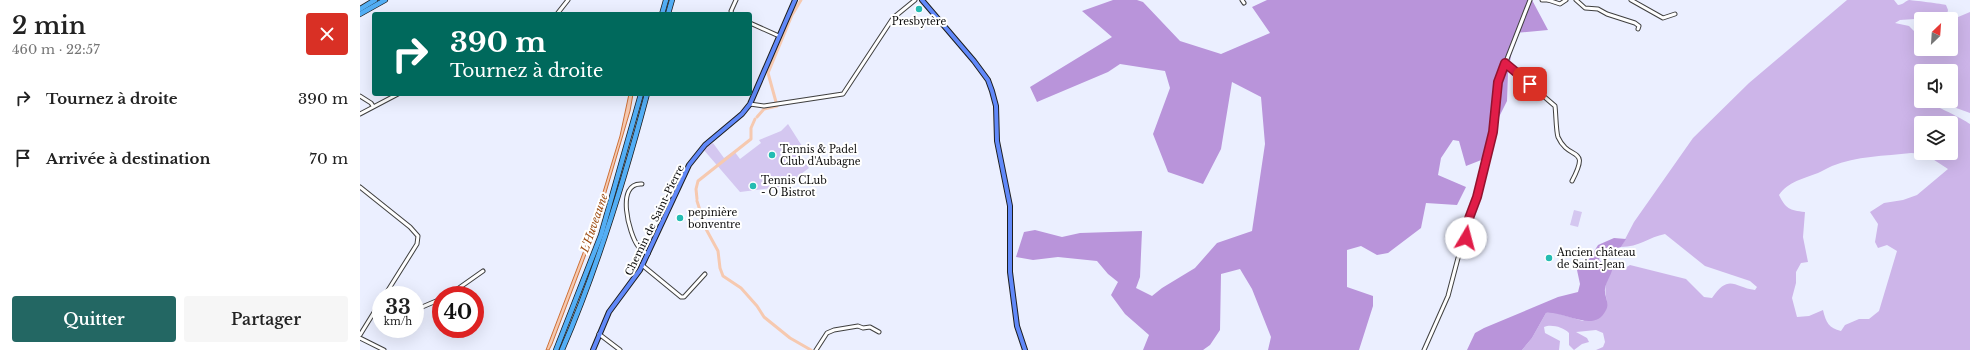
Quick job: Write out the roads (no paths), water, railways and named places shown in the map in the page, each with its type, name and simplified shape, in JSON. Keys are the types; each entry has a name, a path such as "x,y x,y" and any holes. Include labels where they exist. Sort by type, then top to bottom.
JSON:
{"highway":[{"path":"360,9 375,0"},
{"path":"360,14 385,0"},
{"path":"663,12 666,0"},
{"path":"669,12 672,0"},
{"path":"556,350 601,235 640,96"},
{"path":"562,350 580,309 606,237 646,96"}],"main road":[{"name":"Chemin de Saint-Pierre","path":"593,350 609,312 632,282 642,266 688,165 705,145 742,114 750,104 794,0"},
{"path":"922,0 974,61 988,80 992,91 996,106 997,141 1010,206 1010,272 1018,326 1025,350"}],"street":[{"path":"559,12 568,0"},
{"path":"732,12 736,0"},
{"path":"750,104 764,106 843,94 893,18 915,0"},
{"path":"1424,350 1448,296 1458,258 1464,246 1468,221 1477,197 1493,132 1498,82 1530,0"},
{"path":"1542,0 1549,0 1560,4 1566,0"},
{"path":"1576,0 1585,8 1598,9 1639,26 1638,29"},
{"path":"1631,0 1663,18 1675,14"},
{"path":"752,24 779,36"},
{"path":"1505,63 1555,106 1558,136 1562,144 1580,158 1581,162 1572,181"},
{"path":"360,96 373,106"},
{"path":"360,114 394,96"},
{"path":"642,184 637,183 632,187 628,195 625,212 637,245 648,254"},
{"path":"360,187 410,227 418,236 417,244 391,286"},
{"path":"642,266 681,297 684,297 705,274"},
{"path":"462,286 483,271"},
{"path":"360,335 372,316"},
{"path":"816,350 828,333 834,330 858,326 863,328 870,327 879,332"},
{"path":"599,334 620,350"},
{"path":"360,338 384,350"}],"water":[{"name":"L'Huveaune","path":"629,96 633,96 630,111 594,233 552,344 549,350 546,350 591,232 620,136"}],"waterway":[{"path":"776,102 768,73 792,15 801,0"},
{"path":"757,117 764,109 777,106"},
{"path":"697,199 696,189 698,181 751,139 751,128 755,119"},
{"path":"697,201 706,229 718,251 720,268 723,276 741,288 757,306 764,317 790,338 811,350"}],"place":[{"name":"Presbytère","path":"919,9"},
{"name":"Tennis & Padel Club d'Aubagne","path":"772,155"},
{"name":"Tennis CLub - O Bistrot","path":"753,186"},
{"name":"pepinière bonventre","path":"680,218"},
{"name":"Ancien château de Saint-Jean","path":"1549,258"}]}
